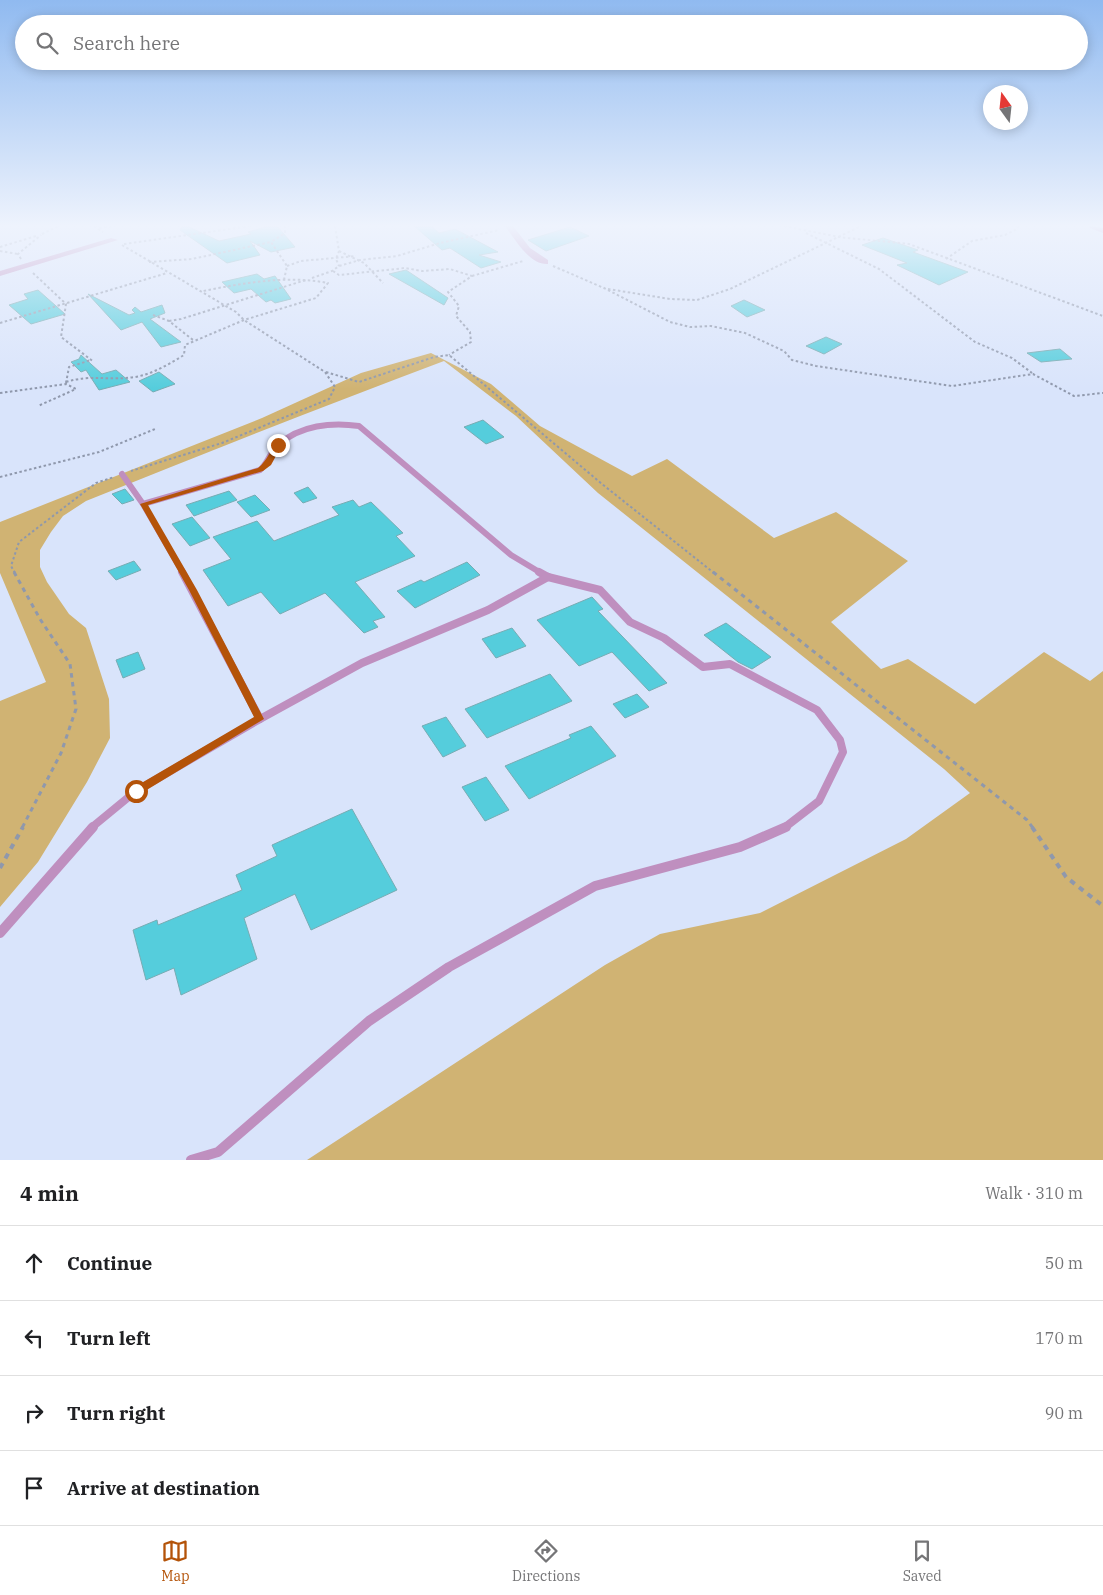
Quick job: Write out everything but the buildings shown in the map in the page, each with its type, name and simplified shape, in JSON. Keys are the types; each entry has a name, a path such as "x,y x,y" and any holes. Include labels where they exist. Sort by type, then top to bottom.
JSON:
{"lane":[{"path":"143,504 260,470 268,464 278,445 313,426 335,422 359,426 511,555 548,577 600,590 630,622 664,638 703,667 730,664 817,710 840,740 843,752 819,801 783,829 740,847 595,886 449,967 369,1021 218,1152 191,1160"},
{"path":"122,474 143,504 193,590 260,719"},
{"path":"0,933 95,824 136,791 260,719 362,663 488,610 548,577"}],"path":[{"path":"41,280 66,304"},
{"path":"0,323 141,280"},
{"path":"201,292 239,284 283,280"},
{"path":"169,321 181,320 304,280"},
{"path":"0,393 66,383 83,377 136,377 160,369 184,355 185,345 193,340 244,320 316,298 328,283 318,280"},
{"path":"324,372 359,382 434,357 449,355 471,342 470,332 456,316 459,306 448,292 466,280"},
{"path":"586,280 670,322 690,326 711,326 745,333 784,351 792,360 816,366 952,386 1033,374"},
{"path":"604,288 670,299 697,300 730,289 748,280"},
{"path":"894,280 975,342 1012,358 1033,374 1074,396 1103,393"},
{"path":"1006,280 1103,316"},
{"path":"66,304 61,337 93,360 69,367 66,383"},
{"path":"153,315 169,321 193,340"},
{"path":"449,355 602,484 1027,820 1066,877 1103,906"},
{"path":"38,406 76,389 66,383"},
{"path":"0,477 78,457 136,439 155,429"}],"shaded area":[{"path":"431,353 491,384 540,426 632,476 667,459 774,538 836,512 908,561 831,622 881,669 908,659 975,704 1044,652 1090,681 1103,671 1103,1160 307,1160 605,965 660,934 760,913 906,839 970,793 944,769 598,493 516,416 444,361 86,501 63,516 40,550 40,567 47,582 69,614 86,628 109,699 110,738 87,782 38,862 0,907 0,701 46,682 0,573 0,522 262,418 361,373"}],"route":[{"path":"136,791 260,719 193,590 143,504 260,470 268,464 278,445"}]}
